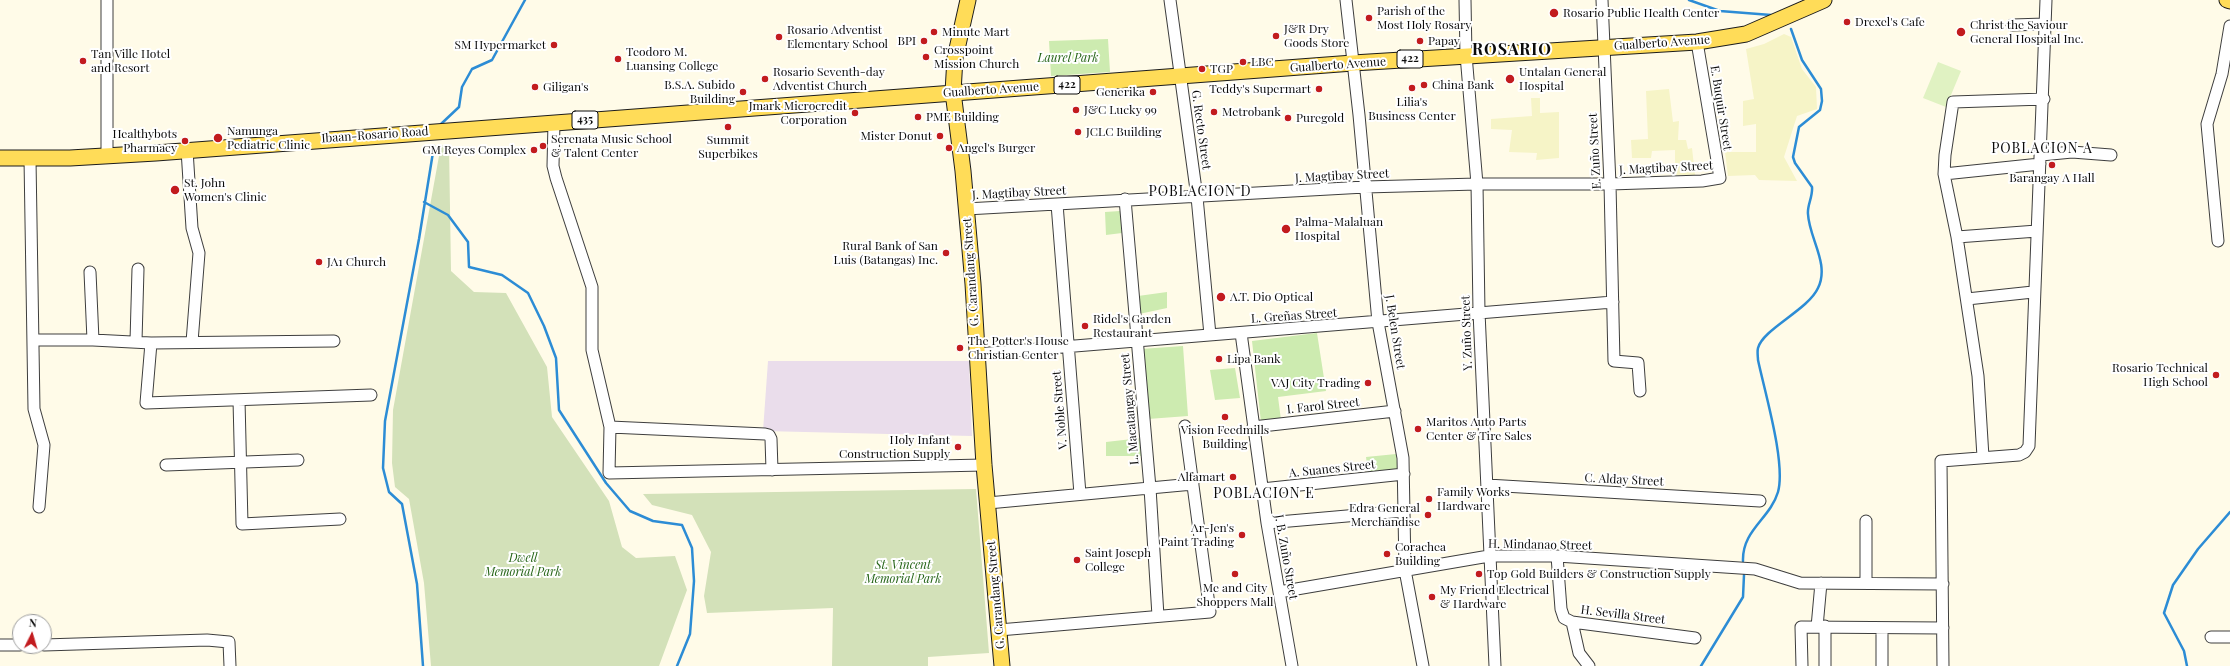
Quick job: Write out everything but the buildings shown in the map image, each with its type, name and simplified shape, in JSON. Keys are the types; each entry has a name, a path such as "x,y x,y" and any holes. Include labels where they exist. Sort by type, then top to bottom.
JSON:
{"main road":[{"name":"G. Carandang Street","path":"968,0 955,58 953,92 966,209 984,466 1002,666"},
{"name":"Gualberto Avenue","path":"750,108 1466,55 1697,42 1746,34 1808,3 1824,0"},
{"name":"Ibaan-Rosario Road","path":"0,158 30,159 107,156 750,108"}],"street":[{"path":"107,0 107,156"},
{"name":"G. Recto Street","path":"1170,0 1198,197 1210,336"},
{"name":"J. Belen Street","path":"1346,0 1378,322 1395,411 1404,474 1405,570 1423,666"},
{"name":"Y. Zuño Street","path":"1465,0 1466,55 1477,184 1479,312 1495,666"},
{"name":"E. Zuño Street","path":"1602,0 1610,184 1614,361 1638,363 1640,391"},
{"path":"1943,666 1941,461 2019,455 2025,452 2029,446 2033,292 2044,99 2046,0"},
{"path":"2012,25 2045,24"},
{"path":"2218,241 2207,124 2222,74 2230,26"},
{"name":"E. Buquir Street","path":"1697,42 1720,178"},
{"path":"1983,457 1978,376 1957,237 1944,174 1945,154 1953,102 2044,99"},
{"path":"554,122 553,166 592,287 592,350 610,427 609,473 984,466"},
{"path":"187,150 192,228 199,253 192,342"},
{"path":"1944,174 2040,160 2072,152 2112,154"},
{"path":"30,159 34,410 44,445 39,506"},
{"name":"J. Magtibay Street","path":"966,209 1125,199 1198,197 1365,187 1477,184 1610,184 1702,181 1720,178"},
{"name":"L. Macatangay Street","path":"1125,199 1150,488 1158,616"},
{"name":"V. Noble Street","path":"1057,204 1080,494"},
{"path":"1957,237 2037,231"},
{"path":"136,342 138,269"},
{"path":"90,272 93,340"},
{"path":"1967,299 2033,292"},
{"name":"L. Greñas Street","path":"977,354 1068,348 1479,312 1613,302"},
{"name":"J. B. Zuño Street","path":"1241,333 1267,523 1292,666"},
{"path":"34,340 93,340 151,343 334,342"},
{"path":"151,343 146,402 371,395"},
{"path":"239,400 242,524 340,519"},
{"name":"I. Farol Street","path":"1253,427 1395,411"},
{"path":"999,630 1210,612 1185,426"},
{"path":"610,427 769,435 771,439 772,470"},
{"path":"166,464 298,460"},
{"name":"A. Suanes Street","path":"1262,489 1404,474"},
{"path":"988,503 1193,484"},
{"name":"C. Alday Street","path":"1487,485 1760,501"},
{"path":"1267,523 1404,511"},
{"path":"1866,521 1866,583"},
{"name":"H. Mindanao Street","path":"1279,592 1489,556 1557,556 1755,569 1800,583 1943,584"},
{"name":"H. Sevilla Street","path":"1557,556 1561,609 1564,618 1572,622 1695,638"},
{"path":"1821,583 1821,627 1825,666"},
{"path":"1572,622 1579,653 1589,666"},
{"path":"1802,666 1801,627 1943,628"},
{"path":"1882,628 1882,666"},
{"path":"2211,637 2230,637"},
{"path":"52,645 207,640 229,642 230,666"},
{"path":"0,645 12,645"}],"shaded area":[{"path":"1784,34 1791,37 1802,69 1816,87 1817,109 1797,116 1784,157 1797,181 1759,180 1755,175 1728,176 1725,152 1756,152 1756,124 1743,126 1743,101 1754,99 1746,49 1764,44"},
{"path":"1669,89 1673,122 1679,121 1678,140 1686,140 1688,149 1692,148 1695,175 1675,175 1675,150 1652,151 1651,158 1632,158 1631,140 1648,139 1646,91"},
{"path":"1531,98 1540,98 1540,113 1559,112 1559,158 1536,160 1537,153 1509,152 1512,130 1491,129 1491,119 1532,116"},
{"path":"768,361 969,361 972,436 763,431"}],"green space":[{"name":"Laurel Park","path":"1108,39 1110,72 1051,76 1049,41"},
{"path":"1938,62 1961,71 1946,107 1923,98"},
{"name":"Dwell Memorial Park","path":"441,145 449,145 451,271 474,292 506,293 547,367 552,417 609,501 622,547 636,558 675,556 687,590 659,666 431,666 424,583 409,499 395,487 392,463 393,410"},
{"path":"1120,211 1122,233 1106,235 1105,212"},
{"path":"1167,292 1167,308 1139,314 1138,296"},
{"path":"1317,333 1326,391 1278,397 1281,420 1261,422 1252,341"},
{"path":"1183,346 1188,416 1148,419 1141,349"},
{"path":"1235,368 1240,398 1215,400 1210,370"},
{"path":"1141,438 1143,456 1106,456 1106,442"},
{"path":"1396,454 1398,470 1368,472 1366,457"},
{"name":"St. Vincent Memorial Park","path":"976,489 989,653 928,657 928,666 832,666 833,608 707,613 704,596 711,552 692,515 652,505 643,494"}],"waterway":[{"path":"441,124 459,107 462,87 472,69 492,60 525,0"},
{"path":"1689,0 1720,11 1771,15"},
{"path":"1743,561 1747,541 1774,501 1778,492 1780,479 1774,428 1758,360 1758,348 1768,334 1796,312 1813,296 1818,288 1822,270 1809,223 1808,207 1812,194 1812,187 1795,163 1793,157 1799,127 1820,110 1822,101 1821,89 1802,60 1791,29"},
{"path":"423,666 417,584 402,504 389,492 383,468 385,421 419,239 434,146"},
{"path":"424,202 448,215 468,242 469,267 502,275 528,293 544,326 556,358 559,410 606,483 630,511 653,521 682,525 692,548 694,581 690,634 677,666"},
{"path":"2187,666 2184,651 2164,613 2173,585 2198,549 2230,512"},
{"path":"1701,666 1743,597 1744,575"}],"place":[{"name":"Rosario Public Health Center","path":"1554,13"},
{"name":"Parish of the Most Holy Rosary","path":"1369,18"},
{"name":"Drexel's Cafe","path":"1847,22"},
{"name":"Minute Mart","path":"934,32"},
{"name":"Christ the Saviour General Hospital Inc.","path":"1961,32"},
{"name":"J&R Dry Goods Store","path":"1276,36"},
{"name":"Rosario Adventist Elementary School","path":"779,37"},
{"name":"BPI","path":"924,41"},
{"name":"Papay","path":"1420,41"},
{"name":"SM Hypermarket","path":"554,45"},
{"name":"Crosspoint Mission Church","path":"926,57"},
{"name":"Teodoro M. Luansing College","path":"618,59"},
{"name":"Tan Ville Hotel and Resort","path":"83,61"},
{"name":"LBC","path":"1243,62"},
{"name":"TGP","path":"1202,69"},
{"name":"Rosario Seventh-day Adventist Church","path":"765,79"},
{"name":"Untalan General Hospital","path":"1510,79"},
{"name":"China Bank","path":"1424,85"},
{"name":"Giligan's","path":"535,87"},
{"name":"Lilia's Business Center","path":"1412,88"},
{"name":"Teddy's Supermart","path":"1319,89"},
{"name":"B.S.A. Subido Building","path":"743,92"},
{"name":"Generika","path":"1153,92"},
{"name":"J&C Lucky 99","path":"1076,110"},
{"name":"Metrobank","path":"1214,112"},
{"name":"Jmark Microcredit Corporation","path":"855,113"},
{"name":"PME Building","path":"918,117"},
{"name":"Puregold","path":"1288,118"},
{"name":"Summit Superbikes","path":"728,127"},
{"name":"JCLC Building","path":"1078,132"},
{"name":"Mister Donut","path":"940,136"},
{"name":"Namunga Pediatric Clinic","path":"218,138"},
{"name":"Healthybots Pharmacy","path":"185,141"},
{"name":"Serenata Music School & Talent Center","path":"543,146"},
{"name":"Angel's Burger","path":"949,148"},
{"name":"GM Reyes Complex","path":"534,150"},
{"name":"Barangay A Hall","path":"2052,165"},
{"name":"St. John Women's Clinic","path":"175,190"},
{"name":"Palma-Malaluan Hospital","path":"1286,229"},
{"name":"Rural Bank of San Luis (Batangas) Inc.","path":"946,253"},
{"name":"JA1 Church","path":"319,262"},
{"name":"A.T. Dio Optical","path":"1221,297"},
{"name":"Ridel's Garden Restaurant","path":"1085,326"},
{"name":"The Potter's House Christian Center","path":"960,348"},
{"name":"Lipa Bank","path":"1219,359"},
{"name":"Rosario Technical High School","path":"2216,375"},
{"name":"VAJ City Trading","path":"1368,383"},
{"name":"Vision Feedmills Building","path":"1225,417"},
{"name":"Maritos Auto Parts Center & Tire Sales","path":"1418,429"},
{"name":"Holy Infant Construction Supply","path":"958,447"},
{"name":"Alfamart","path":"1233,477"},
{"name":"Family Works Hardware","path":"1429,499"},
{"name":"Edra General Merchandise","path":"1428,515"},
{"name":"Ar-Jen's Paint Trading","path":"1242,535"},
{"name":"Corachea Building","path":"1387,554"},
{"name":"Saint Joseph College","path":"1077,560"},
{"name":"Me and City Shoppers Mall","path":"1235,574"},
{"name":"Top Gold Builders & Construction Supply","path":"1479,574"},
{"name":"My Friend Electrical & Hardware","path":"1432,597"}],"district":[{"name":"ROSARIO","path":"1512,50"},
{"name":"POBLACION A","path":"2042,149"},
{"name":"POBLACION D","path":"1200,192"},
{"name":"POBLACION E","path":"1264,494"}]}
